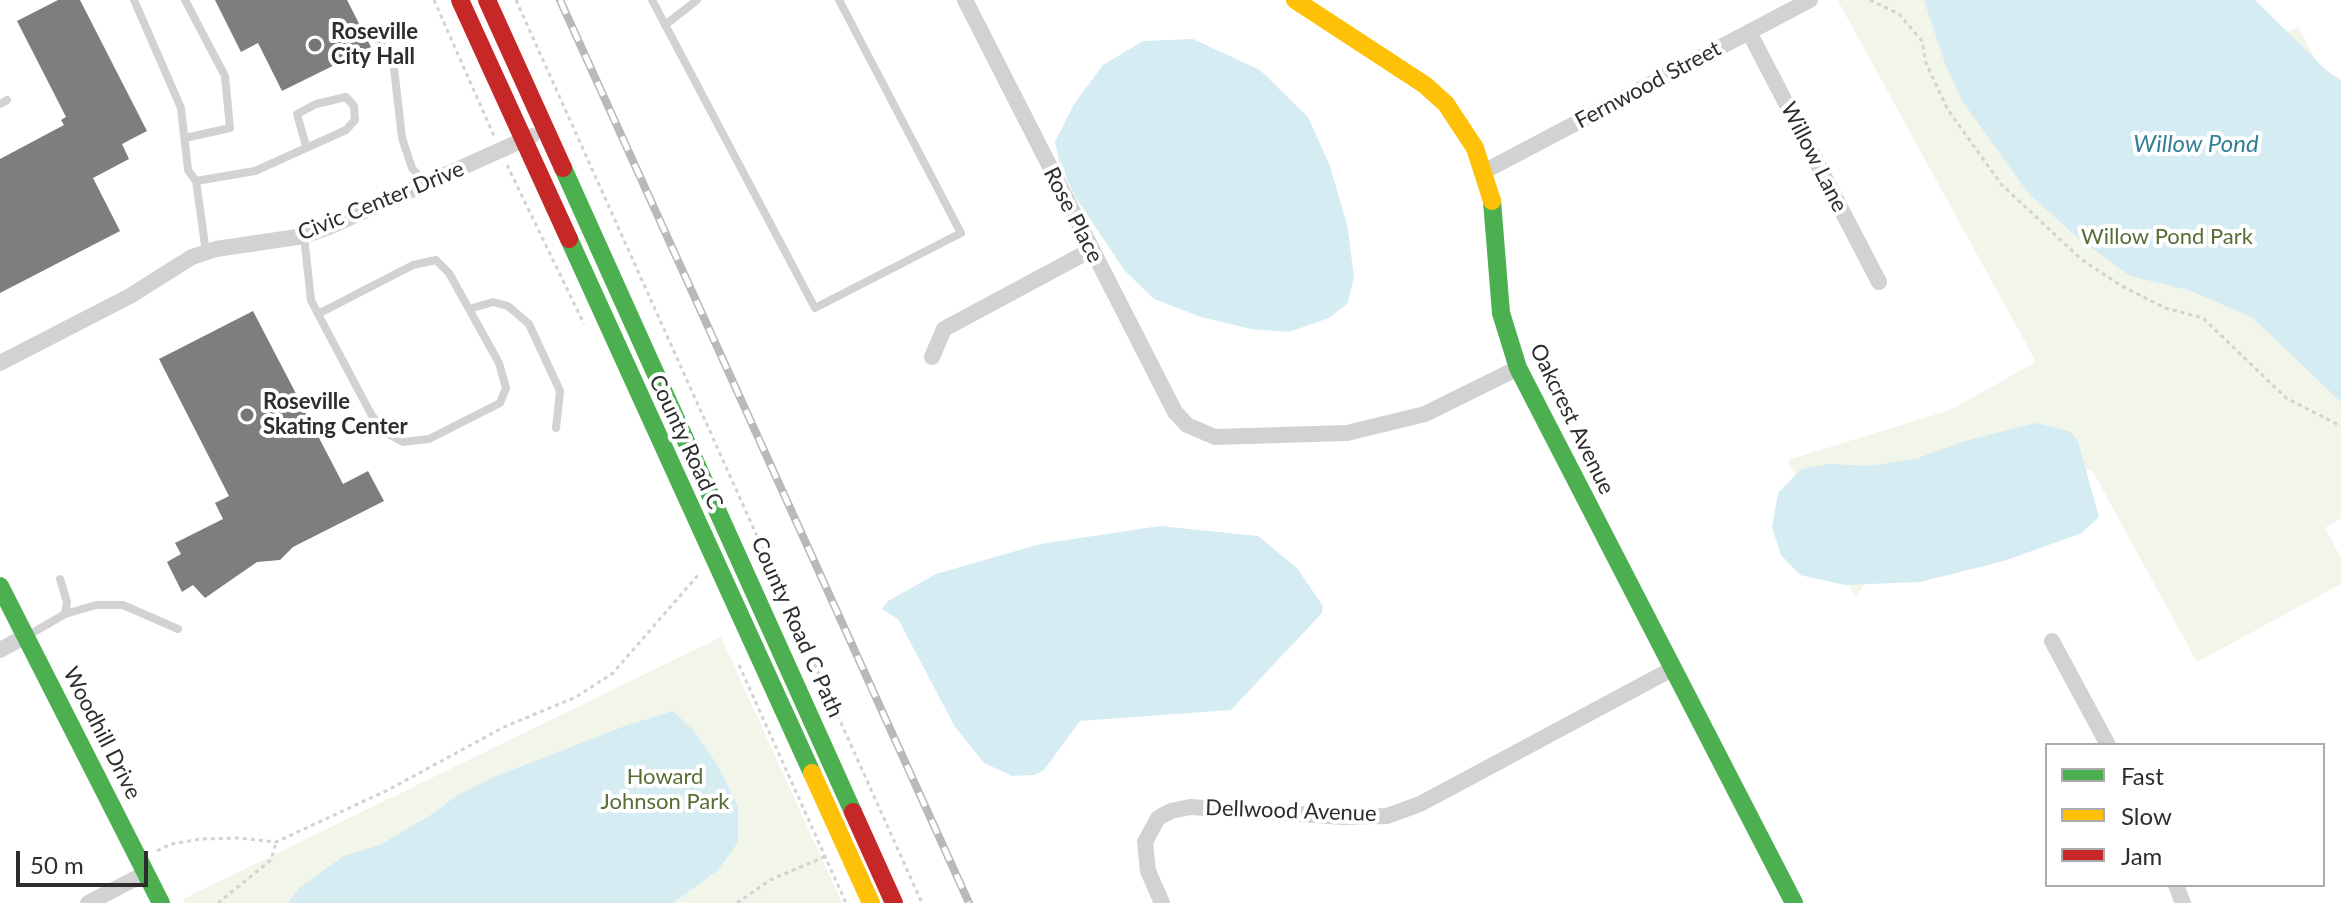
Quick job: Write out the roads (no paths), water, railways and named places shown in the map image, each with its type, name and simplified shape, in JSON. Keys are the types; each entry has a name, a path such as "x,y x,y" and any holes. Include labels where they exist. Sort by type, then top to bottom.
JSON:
{"main road":[{"name":"County Road C","path":"460,0 871,903"},
{"name":"County Road C","path":"487,0 894,903"},
{"name":"Oakcrest Avenue","path":"1295,0 1425,85 1462,124 1485,171 1492,202 1501,313 1518,368 1794,903"},
{"name":"Woodhill Drive","path":"0,586 161,903"}],"street":[{"name":"Rose Place","path":"965,0 1175,412 1187,425 1215,437 1347,433 1425,414 1518,368"},
{"name":"Fernwood Street","path":"1485,171 1810,0"},
{"name":"Willow Lane","path":"1749,32 1879,282"},
{"name":"Civic Center Drive","path":"0,363 80,324 206,252 304,236 545,131"},
{"path":"932,357 944,329 1091,250"},
{"path":"0,650 26,636"},
{"path":"2052,641 2107,743"},
{"name":"Dellwood Avenue","path":"1162,903 1146,863 1145,842 1158,818 1171,811 1190,807 1344,817 1387,816 1420,804 1674,668"},
{"path":"88,903 142,866"}],"lane":[{"path":"134,0 181,108 188,170 196,181 206,252"},
{"path":"185,0 225,76 230,128 185,138"},
{"path":"652,0 815,308 961,233 839,0"},
{"path":"665,25 697,0"},
{"path":"373,35 386,49 394,68 404,146 412,168 425,184"},
{"path":"196,181 255,171 346,130 355,120 354,106 346,97 316,104 297,114 306,146"},
{"path":"304,236 311,300 318,314 371,414 383,431 403,442 429,439 500,403 506,388 499,363 449,273 436,260 413,265 318,314"},
{"path":"469,309 493,302 508,306 529,324 560,391 556,428"},
{"path":"60,579 67,602 65,614"},
{"path":"26,636 65,614 96,605 123,605 178,629"}],"water":[{"name":"Willow Pond","path":"1924,0 2255,0 2327,71 2341,80 2341,402 2253,318 2189,290 2130,276 2077,237 2029,194 1963,102 1946,66"},
{"path":"1193,39 1260,70 1308,117 1330,166 1347,224 1354,276 1348,303 1329,318 1289,332 1251,329 1201,317 1154,299 1125,271 1074,195 1060,165 1055,142 1074,104 1103,65 1143,41"},
{"path":"2036,423 2069,431 2078,441 2099,517 2082,533 2004,561 1920,582 1845,585 1800,575 1781,555 1772,527 1778,493 1802,469 1829,464 1871,466 1918,458 1961,442"},
{"path":"1160,526 1258,536 1297,568 1323,606 1322,613 1231,710 1080,721 1044,770 1034,775 1012,776 984,763 955,727 898,619 882,609 888,601 936,574 1040,544"},
{"path":"673,711 694,731 718,766 738,806 738,842 718,870 673,903 288,903 300,887 344,856 380,845 456,796 494,777 625,726"}],"railway":[{"path":"560,0 969,903"}],"place":[{"name":"Roseville City Hall","path":"315,45"},
{"name":"Roseville Skating Center","path":"247,415"}],"park label":[{"name":"Willow Pond Park","path":"2167,237"},
{"name":"Howard Johnson Park","path":"665,790"}]}
